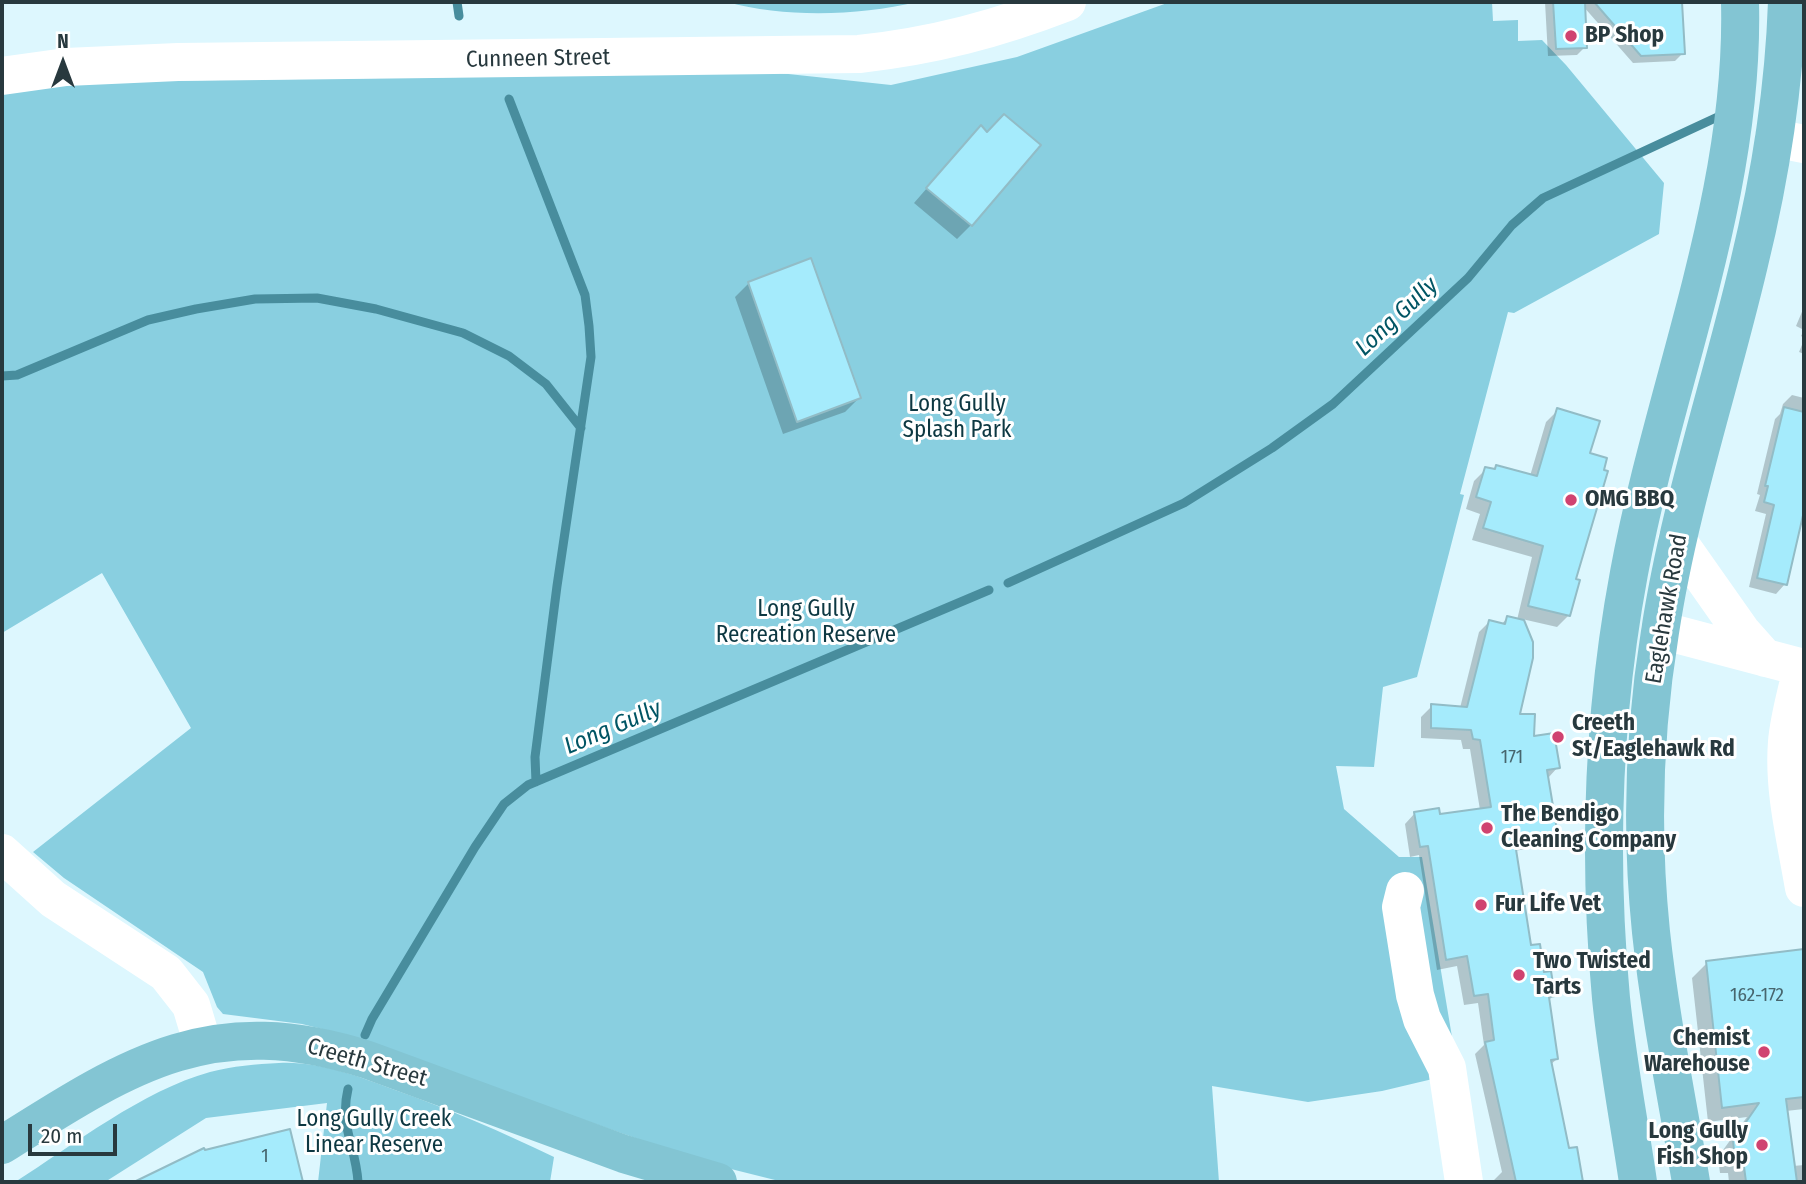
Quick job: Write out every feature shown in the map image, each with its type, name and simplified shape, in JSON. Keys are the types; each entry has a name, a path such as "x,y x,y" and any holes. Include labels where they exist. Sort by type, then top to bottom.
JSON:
{"main road":[{"name":"Eaglehawk Road","path":"1638,1182 1612,999 1605,904 1605,795 1613,685 1629,571 1713,231 1731,131 1740,2"},
{"name":"Eaglehawk Road","path":"1691,1182 1658,986 1648,893 1647,765 1653,681 1677,540 1786,130 1783,62 1787,2"},
{"name":"Creeth Street","path":"2,1146 92,1089 170,1053 203,1045 274,1040 326,1047 438,1084 625,1154 718,1182"}],"street":[{"name":"Cunneen Street","path":"4,69 178,62 859,54 964,37 1016,22 1067,2"},
{"path":"1677,540 1736,625 1765,658"},
{"path":"1660,631 1803,667 1787,741 1787,760 1788,791 1804,888"},
{"path":"2,853 53,899 177,984 191,1005 203,1045"},
{"path":"1405,891 1401,907 1415,995 1422,1019 1447,1068 1464,1182"}],"green space":[{"path":"727,2 917,2 871,10 797,13"},
{"name":"Long Gully Recreation Reserve","path":"1170,2 1492,2 1493,21 1518,20 1518,41 1542,40 1664,183 1659,234 1514,313 1508,312 1460,494 1464,495 1417,677 1383,687 1374,767 1336,766 1344,809 1399,857 1422,857 1458,1073 1382,1091 1308,1102 1212,1086 1219,1182 783,1182 703,1162 338,1033 302,1024 223,1014 217,1007 203,972 64,878 33,852 191,728 102,573 2,633 2,93 62,82 779,73 891,85 1017,57"},
{"name":"Long Gully Creek Linear Reserve","path":"279,1063 309,1064 352,1075 495,1130 554,1157 550,1182 318,1182 327,1103 206,1118 105,1182 15,1182 134,1105 159,1092 210,1072"}],"building":[{"name":"BP Shop","path":"1553,2 1585,2 1587,48 1556,49"},
{"path":"1594,2 1682,2 1685,54 1641,56"},
{"path":"1004,114 1041,145 972,226 926,188 981,125 987,132"},
{"path":"811,258 861,398 797,422 748,282"},
{"path":"1784,407 1804,412 1804,511 1787,585 1757,578 1774,505 1764,502 1768,486 1765,486"},
{"name":"OMG BBQ","path":"1557,408 1600,421 1590,453 1607,458 1604,470 1608,471 1576,579 1580,580 1570,616 1528,606 1543,546 1483,528 1491,502 1476,497 1485,467 1495,469 1496,465 1537,476"},
{"path":"1507,616 1524,620 1533,642 1533,658 1520,714 1535,714 1534,736 1554,733 1560,768 1547,770 1558,836 1515,843 1531,945 1540,944 1544,972 1551,971 1555,996 1549,997 1558,1059 1551,1060 1569,1148 1577,1147 1583,1182 1516,1182 1485,1042 1494,1040 1488,994 1474,996 1467,956 1446,960 1428,846 1420,847 1414,812 1439,808 1440,814 1491,807 1480,740 1473,739 1471,730 1431,728 1431,704 1467,707 1489,620 1505,624"},
{"path":"1804,949 1804,1097 1786,1099 1797,1182 1746,1182 1743,1159 1735,1159 1733,1141 1759,1103 1722,1108 1706,961"},
{"path":"290,1129 303,1182 134,1182 204,1148 205,1150"}],"waterway":[{"path":"457,2 459,16"},
{"path":"509,99 585,295 591,357 557,586 535,757 536,782"},
{"name":"Long Gully","path":"1008,583 1184,503 1272,448 1333,404 1468,278 1512,225 1543,198 1724,114"},
{"path":"2,376 17,375 148,320 255,299 317,298 376,309 463,333 509,356 546,384 581,428"},
{"name":"Long Gully","path":"365,1035 475,847 504,804 528,785 989,590"},
{"name":"Long Gully","path":"348,1089 345,1115 358,1182"}],"place":[{"name":"BP Shop","path":"1571,36"},
{"name":"OMG BBQ","path":"1571,500"},
{"name":"Creeth St/Eaglehawk Rd","path":"1558,737"},
{"name":"The Bendigo Cleaning Company","path":"1487,828"},
{"name":"Fur Life Vet","path":"1481,905"},
{"name":"Two Twisted Tarts","path":"1519,975"},
{"name":"Chemist Warehouse","path":"1764,1052"},
{"name":"Long Gully Fish Shop","path":"1762,1145"}],"park label":[{"name":"Long Gully Splash Park","path":"957,418"}]}
